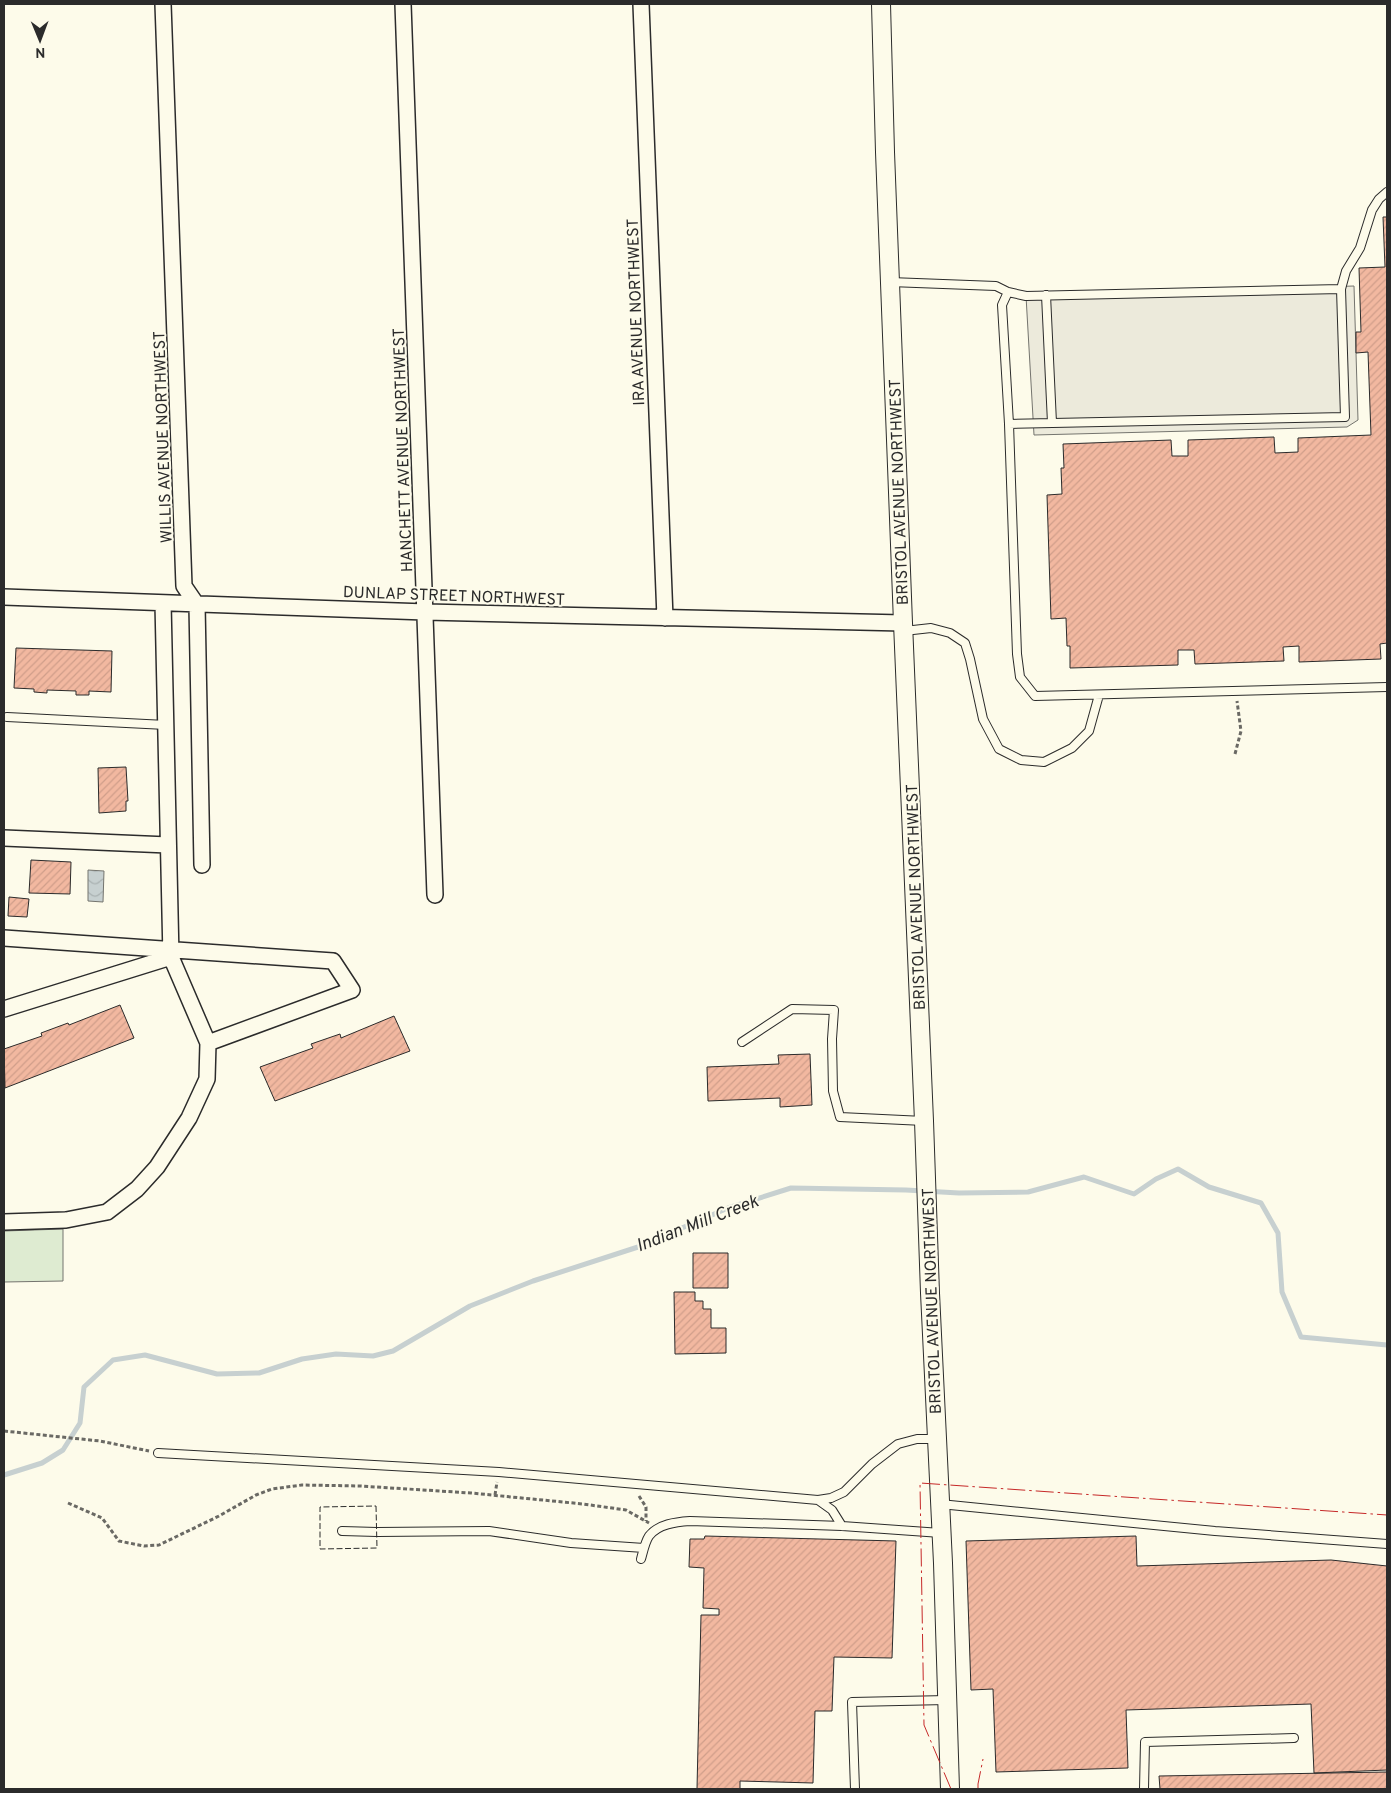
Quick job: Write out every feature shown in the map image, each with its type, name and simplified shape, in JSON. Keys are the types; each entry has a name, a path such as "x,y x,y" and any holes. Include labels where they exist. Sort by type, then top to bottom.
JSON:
{"street":[{"name":"WILLIS AVENUE NORTHWEST","path":"163,4 184,586 198,605"},
{"name":"HANCHETT AVENUE NORTHWEST","path":"402,4 435,895"},
{"name":"IRA AVENUE NORTHWEST","path":"641,4 664,618"},
{"name":"BRISTOL AVENUE NORTHWEST","path":"881,4 903,627 940,1504 950,1789"},
{"name":"DUNLAP STREET NORTHWEST","path":"4,597 198,605 664,618 903,627"},
{"path":"4,1222 66,1220 107,1212 137,1189 158,1168 189,1118 206,1079 208,1043 171,953 163,603"},
{"path":"198,605 202,865"},
{"path":"4,838 168,844"},
{"path":"4,938 171,953 333,961 352,990 208,1043"},
{"path":"4,1009 171,953"}],"lane":[{"path":"1009,424 1345,417 1341,289 1346,271 1360,248 1372,210 1379,199 1387,192"},
{"path":"890,282 996,286 1008,292 1026,296 1341,289"},
{"path":"1008,292 1002,305 1009,424 1017,654 1020,677 1035,696 1387,687"},
{"path":"1046,295 1052,423"},
{"path":"903,627 931,628 950,633 965,643 983,720 999,749 1021,760 1044,762 1072,748 1089,731 1099,694"},
{"path":"7,717 166,725"},
{"path":"742,1042 792,1009 834,1010 832,1091 840,1117 924,1121"},
{"path":"158,1453 499,1472 818,1500 831,1498 844,1492 872,1464 898,1444 917,1439 937,1439"},
{"path":"818,1500 832,1510 842,1526"},
{"path":"940,1504 1215,1531 1387,1544"},
{"path":"641,1559 648,1537 658,1528 676,1522 842,1526 941,1532"},
{"path":"342,1531 490,1531 571,1543 644,1548"},
{"path":"855,1789 852,1702 947,1700"},
{"path":"1144,1789 1145,1742 1294,1738"}],"path":[{"path":"1235,754 1241,731 1236,691"},
{"path":"4,1431 37,1436 100,1441 158,1453"},
{"path":"626,1483 636,1492 646,1507 646,1521"},
{"path":"68,1503 102,1518 119,1541 144,1546 159,1545 219,1516 256,1495 272,1489 302,1485 360,1486 495,1495 584,1504 626,1510 658,1528"}],"green space":[{"path":"63,1229 63,1281 4,1282 4,1231"}],"shaded area":[{"path":"1354,286 1358,420 1347,427 1034,435 1026,296"}],"water":[{"path":"88,870 104,871 103,902 88,901"}],"building":[{"path":"1383,217 1387,217 1387,643 1380,644 1381,659 1299,662 1299,646 1283,647 1284,661 1195,664 1194,650 1178,650 1178,665 1070,668 1070,646 1067,646 1066,618 1051,619 1047,495 1062,494 1061,468 1064,468 1063,444 1171,440 1172,456 1188,456 1188,440 1274,437 1275,453 1298,452 1298,438 1371,435 1368,352 1356,353 1356,332 1361,332 1359,268 1385,267"},
{"path":"16,648 112,651 111,692 89,691 89,695 76,695 76,691 47,690 47,693 34,692 34,689 14,688"},
{"path":"126,767 128,801 126,801 126,811 99,813 98,768"},
{"path":"31,860 71,862 70,894 29,893"},
{"path":"9,897 29,899 27,917 8,916"},
{"path":"120,1005 134,1038 5,1088 4,1049 42,1036 41,1033 68,1023 69,1025"},
{"path":"394,1016 410,1051 275,1101 260,1067 313,1048 311,1044 340,1034 341,1038"},
{"path":"810,1054 812,1105 780,1107 780,1098 708,1101 707,1067 779,1064 778,1055"},
{"path":"693,1253 728,1253 728,1288 693,1288"},
{"path":"674,1292 695,1292 695,1301 703,1301 703,1309 711,1309 711,1328 726,1328 726,1353 675,1354"},
{"path":"705,1536 896,1541 892,1658 834,1657 832,1711 815,1711 813,1783 740,1781 740,1789 697,1789 701,1615 719,1615 719,1609 703,1608 704,1568 689,1567 690,1539 704,1539"},
{"path":"1136,1536 1137,1566 1331,1560 1387,1566 1387,1770 1314,1773 1311,1704 1126,1710 1128,1768 996,1772 993,1689 971,1690 966,1541"},
{"path":"1387,1772 1387,1789 1160,1789 1159,1776"}],"waterway":[{"name":"Indian Mill Creek","path":"4,1475 42,1463 63,1450 80,1423 84,1387 113,1360 145,1355 217,1374 259,1373 302,1359 336,1354 373,1356 393,1351 470,1306 533,1281 638,1247 728,1208 791,1188 959,1193 1028,1192 1084,1177 1134,1194 1156,1179 1178,1169 1209,1187 1261,1203 1278,1233 1282,1292 1301,1337 1387,1345"}],"fence":[{"path":"376,1506 377,1548 320,1549 320,1507 376,1506"}],"power":[{"path":"951,1789 924,1725 920,1483 1387,1515"},
{"path":"978,1789 983,1759"}]}
